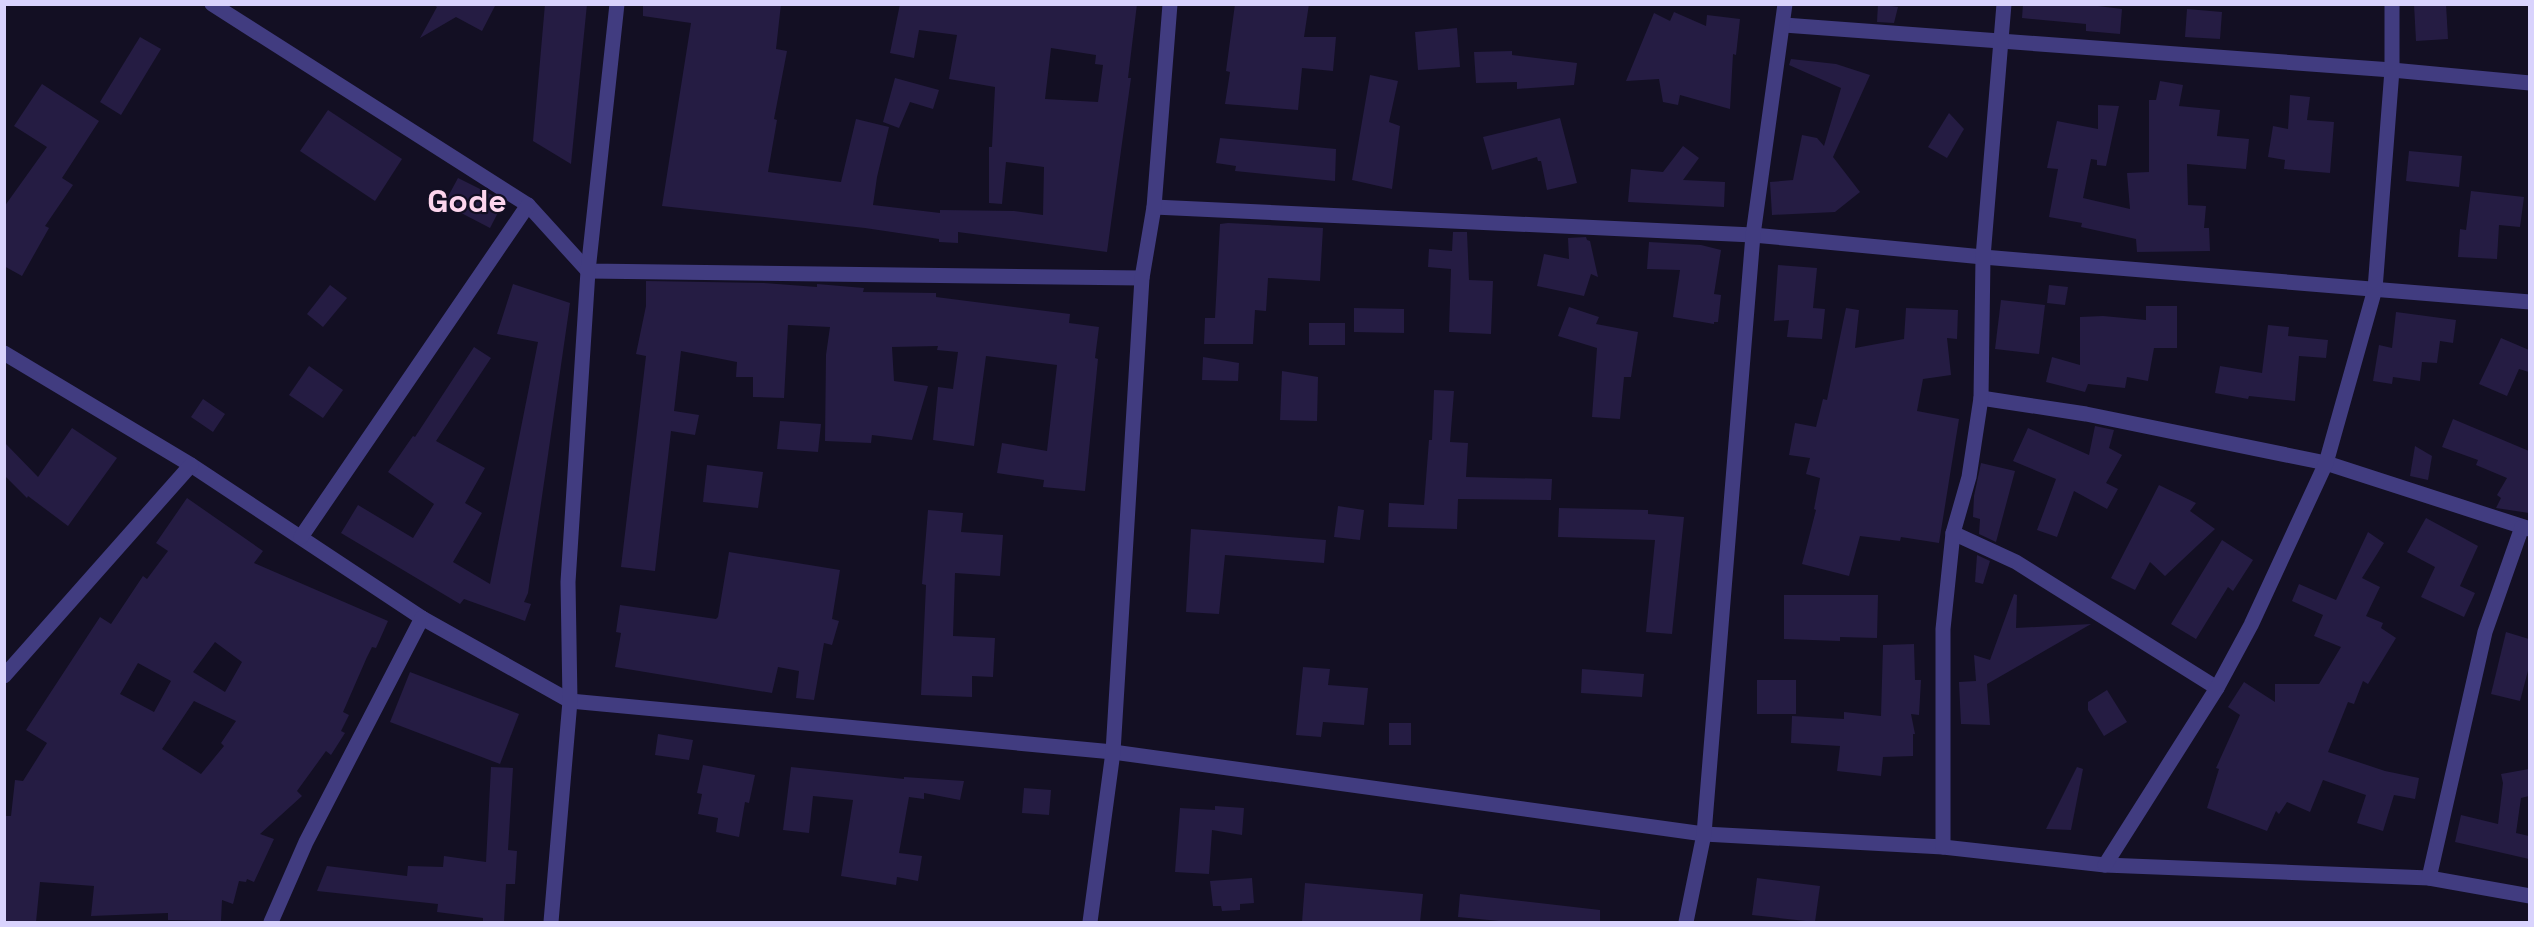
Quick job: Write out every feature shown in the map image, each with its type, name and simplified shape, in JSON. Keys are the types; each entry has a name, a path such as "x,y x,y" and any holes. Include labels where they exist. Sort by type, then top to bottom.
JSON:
{"street":[{"path":"212,4 528,205 588,271 1143,278"},
{"path":"551,922 570,701 568,582 588,271 613,60 617,4"},
{"path":"1090,922 1113,752 1143,278 1154,207 1170,4"},
{"path":"1686,922 1704,834 1753,235 1784,25 1785,4"},
{"path":"1943,847 1943,629 1953,533 1969,477 1981,398 1983,257 2003,40 2004,4"},
{"path":"2105,865 2217,688 2251,625 2326,463 2375,289 2392,70 2392,4"},
{"path":"1784,25 2529,82"},
{"path":"301,537 528,205"},
{"path":"1154,207 1753,235 1983,257 2529,302"},
{"path":"4,354 191,465 422,618 570,701 1113,752 1704,834 1943,847 2105,865 2429,878 2529,896"},
{"path":"1981,398 2086,414 2326,463 2526,528 2485,632 2429,878"},
{"path":"4,676 191,465"},
{"path":"1953,533 2016,561 2217,688"},
{"path":"271,922 306,842 331,798 422,618"}],"building":[{"path":"432,4 496,4 482,31 456,17 420,38 437,7"},
{"path":"545,4 587,4 571,164 533,141"},
{"path":"643,4 781,4 776,49 787,51 774,119 777,120 768,172 841,182 856,119 889,127 873,205 940,213 940,210 1014,211 1043,215 1044,167 1006,162 1002,204 989,203 989,147 992,147 995,87 949,79 957,35 919,30 914,58 890,53 900,4 1137,4 1128,78 1131,78 1107,252 958,232 958,243 939,242 939,239 865,228 662,206 691,23 643,16","holes":["1051,48 1096,55 1095,64 1103,65 1098,102 1045,99"]},
{"path":"1235,4 1309,4 1304,37 1336,37 1333,71 1302,68 1298,110 1225,104 1230,72 1226,71"},
{"path":"1878,4 1898,7 1894,23 1877,22"},
{"path":"2023,4 2082,4 2122,9 2120,34 2086,31 2086,24 2022,18"},
{"path":"2414,4 2446,4 2448,39 2416,41"},
{"path":"2187,9 2222,12 2220,39 2185,37"},
{"path":"1674,12 1706,26 1707,15 1740,19 1736,55 1733,54 1730,109 1680,95 1678,105 1663,102 1659,79 1626,81 1654,13 1670,21"},
{"path":"1457,28 1460,67 1418,70 1415,32"},
{"path":"140,37 161,49 121,115 100,102"},
{"path":"1512,51 1512,55 1577,63 1574,85 1517,89 1517,82 1476,83 1474,52"},
{"path":"1791,59 1836,64 1870,75 1833,157 1860,192 1835,212 1772,215 1770,182 1793,180 1802,135 1817,138 1824,146 1841,88 1789,65"},
{"path":"1370,75 1398,81 1389,122 1400,126 1392,189 1352,180"},
{"path":"895,78 939,90 933,109 910,102 899,128 883,122"},
{"path":"2160,81 2183,85 2179,106 2220,110 2217,136 2249,139 2246,169 2187,164 2188,205 2206,206 2204,228 2209,228 2210,251 2137,252 2136,239 2081,227 2082,223 2049,217 2058,169 2047,168 2057,121 2098,129 2098,105 2119,106 2106,166 2097,165 2097,160 2091,159 2083,198 2130,209 2127,173 2149,172 2149,100 2156,100"},
{"path":"42,84 99,121 62,178 73,185 45,226 49,228 22,276 4,266 4,207 47,147 14,126"},
{"path":"2290,95 2310,97 2307,120 2334,122 2330,173 2284,169 2285,160 2268,157 2273,126 2288,129"},
{"path":"328,110 402,159 375,201 300,151"},
{"path":"1949,113 1964,129 1947,158 1928,147"},
{"path":"1560,118 1577,183 1547,190 1541,161 1538,161 1537,157 1492,170 1483,137"},
{"path":"1220,138 1336,149 1335,181 1235,171 1236,166 1216,163"},
{"path":"1683,146 1699,158 1683,180 1725,182 1724,207 1628,202 1631,169 1663,172"},
{"path":"2409,151 2462,156 2459,187 2406,181"},
{"path":"458,178 504,201 490,228 444,204"},
{"path":"2471,191 2524,197 2520,227 2499,225 2497,259 2458,257 2460,229 2466,230"},
{"path":"1220,224 1323,228 1320,281 1268,278 1266,311 1255,310 1253,344 1204,344 1205,318 1215,318"},
{"path":"1453,232 1467,232 1469,280 1493,281 1491,334 1449,332 1451,269 1428,267 1429,249 1452,251"},
{"path":"1586,237 1590,241 1598,277 1591,274 1584,296 1537,286 1544,254 1569,259 1568,238"},
{"path":"1649,242 1701,245 1721,250 1714,294 1721,295 1718,322 1714,324 1673,317 1680,270 1647,269"},
{"path":"1778,265 1817,268 1813,308 1825,309 1822,339 1787,337 1789,320 1774,321"},
{"path":"646,281 764,283 817,287 817,284 864,288 863,292 936,293 936,297 1070,314 1069,323 1099,327 1085,491 1043,487 1044,480 997,473 1002,443 1047,451 1057,365 986,356 974,446 933,440 938,387 953,389 958,352 937,350 938,346 892,347 894,381 928,386 912,440 872,435 871,443 825,441 826,355 830,327 788,325 784,398 753,397 753,377 736,377 737,362 681,351 674,411 699,415 695,435 671,431 655,571 621,567 646,356 636,354 646,306"},
{"path":"513,284 570,303 528,593 524,602 531,604 525,621 464,599 460,604 341,533 358,505 413,538 434,504 388,472 413,436 415,437 474,347 491,358 436,441 485,468 465,503 482,513 453,562 490,584 538,342 497,334"},
{"path":"330,285 347,298 323,327 307,314"},
{"path":"2049,285 2068,287 2065,305 2047,303"},
{"path":"2001,300 2045,305 2039,354 1995,349"},
{"path":"2146,306 2177,306 2177,348 2154,348 2148,381 2127,377 2125,388 2088,384 2085,392 2046,382 2052,357 2080,365 2080,317 2103,316 2146,320"},
{"path":"1569,307 1599,317 1596,324 1638,332 1631,377 1624,377 1620,419 1592,417 1597,348 1558,336"},
{"path":"1354,308 1404,309 1404,333 1354,332"},
{"path":"1846,308 1859,310 1855,348 1904,339 1906,308 1958,310 1957,339 1947,338 1951,375 1923,379 1917,411 1959,419 1939,543 1901,537 1900,541 1860,536 1849,576 1802,564 1816,510 1814,509 1820,478 1806,474 1810,458 1789,455 1795,423 1816,427 1823,399 1827,400"},
{"path":"2396,312 2456,320 2453,343 2440,341 2437,363 2422,362 2420,381 2393,377 2392,384 2373,381 2379,345 2392,348"},
{"path":"1309,323 1345,323 1345,345 1309,345"},
{"path":"2268,325 2289,327 2288,336 2328,340 2326,358 2299,356 2295,401 2249,396 2248,399 2215,393 2220,366 2262,373"},
{"path":"2501,338 2529,350 2529,372 2519,369 2507,396 2479,384"},
{"path":"1203,357 1239,363 1238,381 1202,380"},
{"path":"309,366 343,390 323,418 289,395"},
{"path":"1282,371 1318,377 1317,421 1280,420"},
{"path":"1434,390 1454,391 1450,442 1468,443 1466,477 1552,479 1551,500 1458,499 1457,529 1388,527 1389,503 1424,505 1429,440 1432,440"},
{"path":"203,399 225,414 213,432 191,417"},
{"path":"2453,419 2529,451 2529,513 2496,508 2501,498 2497,495 2507,478 2476,465 2478,460 2442,447"},
{"path":"780,421 821,424 818,452 777,449"},
{"path":"2095,426 2114,430 2109,448 2122,455 2106,483 2118,489 2107,509 2074,491 2057,537 2037,530 2056,479 2013,461 2028,428 2089,455"},
{"path":"72,428 117,458 68,526 28,496 27,498 4,475 4,442 38,477"},
{"path":"2415,446 2432,456 2428,480 2410,476"},
{"path":"1981,463 2015,471 1996,542 1979,534 1980,519 1973,517 1974,496"},
{"path":"707,465 763,472 758,508 703,502"},
{"path":"2159,485 2196,503 2190,511 2215,529 2165,576 2150,562 2135,590 2111,578"},
{"path":"187,498 263,551 254,563 388,621 376,648 372,647 367,657 343,712 349,715 341,731 345,733 331,755 326,751 297,791 302,796 260,834 274,839 254,882 247,879 246,882 239,881 233,904 222,900 221,921 168,920 168,913 91,916 94,886 40,882 36,922 4,922 4,816 11,816 15,780 23,781 47,743 26,730 100,617 111,624 143,576 147,579 168,551 156,543","holes":["215,642 242,662 225,692 193,672","138,663 171,681 154,712 120,694","194,701 236,721 221,743 224,746 201,774 162,749"]},
{"path":"1338,506 1364,510 1360,540 1334,537"},
{"path":"1559,508 1648,510 1648,514 1684,517 1672,634 1646,632 1655,540 1558,537"},
{"path":"928,510 963,513 961,532 1003,535 1000,576 955,573 953,636 995,638 993,677 972,676 972,697 921,695 926,585 922,584"},
{"path":"2426,518 2478,546 2460,586 2475,593 2464,617 2421,597 2435,567 2407,552"},
{"path":"1191,529 1326,540 1324,563 1225,555 1219,614 1186,612"},
{"path":"2368,532 2384,543 2362,578 2380,587 2366,616 2383,623 2381,628 2396,638 2368,684 2363,681 2354,704 2348,702 2328,752 2385,771 2419,778 2415,799 2394,795 2383,831 2357,823 2366,795 2323,780 2310,812 2287,802 2279,814 2276,811 2267,831 2207,808 2219,769 2216,768 2240,715 2228,707 2244,682 2275,702 2275,684 2319,684 2341,647 2314,636 2323,615 2292,601 2299,584 2336,600"},
{"path":"2222,540 2253,560 2233,591 2228,587 2196,639 2171,624"},
{"path":"729,552 840,570 832,619 839,621 832,645 824,643 814,700 796,698 799,671 778,667 772,693 615,667 621,633 616,632 620,605 716,619"},
{"path":"1977,555 1990,561 1983,584 1975,582"},
{"path":"2014,594 2017,595 2016,628 2091,624 1987,684 1990,725 1961,724 1959,682 1976,681 1974,655 1990,660"},
{"path":"1784,595 1878,595 1877,638 1840,637 1840,641 1784,639"},
{"path":"2506,632 2529,639 2529,667 2520,701 2491,694"},
{"path":"1914,644 1915,680 1921,680 1919,715 1911,714 1915,734 1913,734 1913,756 1883,757 1881,776 1837,771 1840,746 1791,743 1792,716 1844,719 1844,712 1881,716 1883,645"},
{"path":"1303,667 1330,669 1328,685 1368,688 1364,725 1323,722 1321,737 1296,735"},
{"path":"1582,669 1644,674 1642,697 1581,693"},
{"path":"410,672 519,714 500,764 390,722"},
{"path":"1757,680 1796,680 1796,714 1757,714"},
{"path":"2107,690 2127,722 2104,736 2088,710 2088,702"},
{"path":"1389,723 1411,723 1411,745 1389,745"},
{"path":"658,734 693,740 689,760 655,755"},
{"path":"703,765 755,775 749,803 745,802 739,837 716,832 718,818 698,814 702,794 697,793"},
{"path":"491,767 513,768 508,850 517,851 515,884 506,884 504,922 483,922 483,918 437,912 438,904 317,891 327,866 407,876 408,866 443,867 444,856 486,862"},
{"path":"791,767 904,779 904,777 964,781 960,800 924,793 924,799 909,797 899,853 922,856 918,881 897,877 896,885 841,876 853,800 813,796 809,833 783,830"},
{"path":"2077,767 2083,769 2071,830 2046,829"},
{"path":"2529,769 2529,796 2521,798 2516,833 2529,836 2529,859 2455,842 2461,815 2498,824 2503,783 2501,774"},
{"path":"1024,788 1051,790 1049,815 1022,813"},
{"path":"1215,806 1244,808 1242,835 1212,830 1209,874 1175,872 1180,808 1215,810"},
{"path":"1252,878 1254,903 1240,904 1240,910 1222,911 1221,906 1213,906 1210,881"},
{"path":"1757,878 1820,886 1815,922 1752,915"},
{"path":"1305,883 1423,894 1420,922 1302,922"},
{"path":"1460,894 1600,910 1600,922 1509,922 1458,917"}],"district":[{"name":"Gode","path":"467,201"}]}
